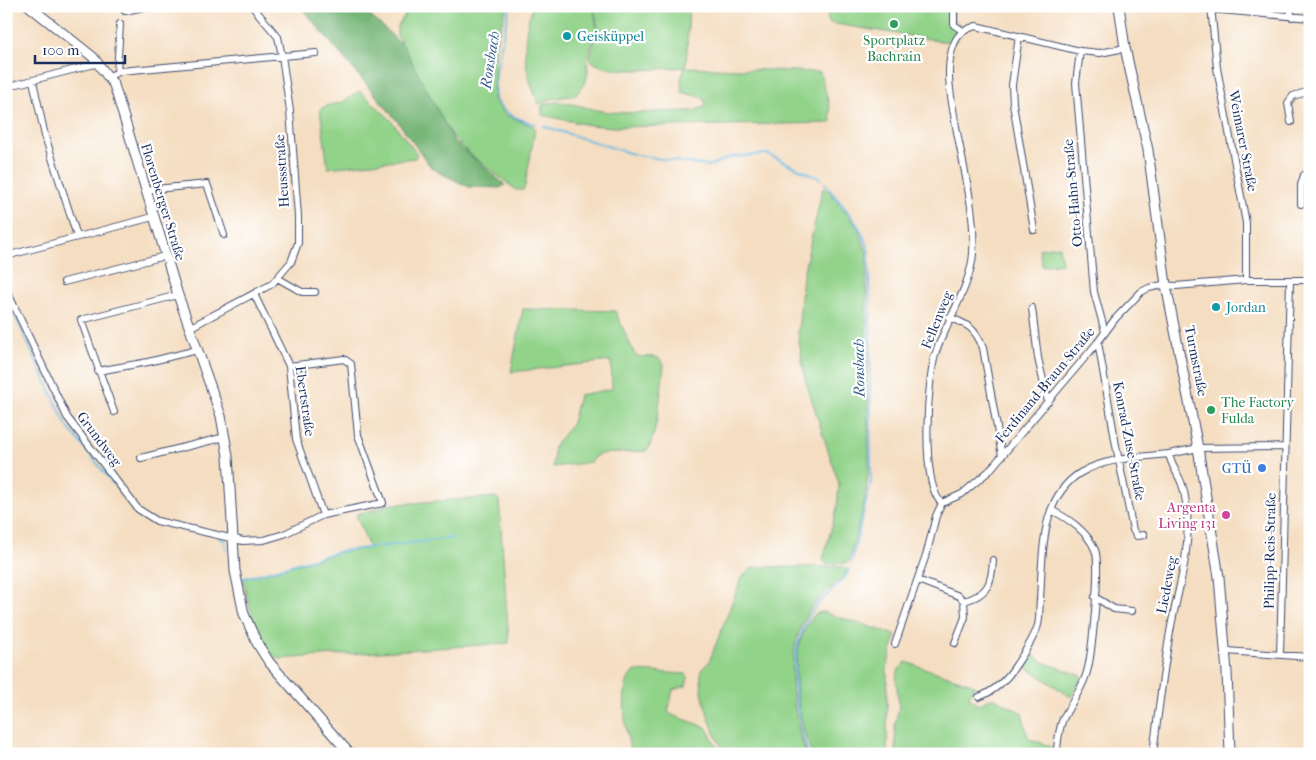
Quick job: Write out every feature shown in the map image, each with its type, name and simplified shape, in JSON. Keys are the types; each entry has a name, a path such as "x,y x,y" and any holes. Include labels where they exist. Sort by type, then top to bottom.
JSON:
{"street":[{"name":"Florenberger Straße","path":"29,6 113,74 165,256 217,403 225,437 234,561 241,604 257,643 282,679 350,754"},
{"path":"148,6 122,15 113,74 316,53"},
{"name":"Heussstraße","path":"189,328 279,279 295,253 299,230 290,111 282,56 278,37 252,6"},
{"path":"954,6 954,25 963,31 976,26 1100,54 1125,48"},
{"name":"Turmstraße","path":"1119,6 1125,48 1148,150 1166,285 1198,448 1219,578 1226,651 1230,754"},
{"path":"1289,6 1292,17"},
{"path":"1211,8 1310,18"},
{"name":"Weimarer Straße","path":"1211,8 1217,68 1246,223 1246,280"},
{"name":"Fellenweg","path":"942,503 934,494 928,464 928,408 935,355 949,317 970,276 973,252 972,220 949,75 954,43 963,31"},
{"path":"1019,36 1012,85 1013,104 1034,230"},
{"name":"Otto-Hahn-Straße","path":"1080,51 1076,83 1094,292 1105,332"},
{"path":"6,87 99,63"},
{"path":"32,81 45,136 77,236"},
{"path":"1291,122 1288,103 1293,96 1310,91"},
{"path":"1302,204 1301,185 1304,176 1310,172"},
{"path":"145,190 207,184 224,234"},
{"path":"6,256 153,217"},
{"path":"64,282 165,256"},
{"path":"279,279 302,292 315,292"},
{"name":"Ferdinand-Braun-Straße","path":"942,503 956,498 970,488 1002,456 1098,342 1126,305 1141,292 1149,288 1166,285 1246,280 1310,280"},
{"name":"Philipp-Reis-Straße","path":"1280,655 1290,280"},
{"name":"Grundweg","path":"6,289 67,417 138,509 157,521 243,540 264,540 284,534 323,515 383,503 358,435 352,367 348,361 344,359 289,366"},
{"name":"Ebertstraße","path":"254,294 289,366 296,439 323,515"},
{"path":"114,412 81,320 178,295"},
{"path":"1032,308 1038,358 1048,402"},
{"path":"949,317 966,323 978,334 983,348 1002,456"},
{"name":"Konrad-Zuse-Straße","path":"1098,342 1133,530 1137,536 1144,535"},
{"path":"98,371 148,362 197,350"},
{"path":"140,458 225,437"},
{"path":"979,697 990,693 1009,676 1024,654 1038,624 1045,530 1057,496 1068,482 1081,472 1119,460 1169,454 1198,448 1285,447"},
{"name":"Liedeweg","path":"1153,754 1163,673 1180,589 1188,534 1183,490 1171,464 1169,454"},
{"path":"895,644 918,580 936,516 942,503"},
{"path":"1051,510 1067,518 1078,528 1094,547 1097,562 1091,654 1086,675 1063,720 1057,749"},
{"path":"964,601 979,597 986,590 992,573 993,560"},
{"path":"918,580 960,596 964,601 965,617 955,643"},
{"path":"1095,597 1114,609 1132,611"},
{"path":"1226,651 1310,657"}],"green space":[{"path":"300,6 358,6 381,25 404,47 454,141 505,185 500,188 469,187 430,166 398,122"},
{"path":"411,6 507,6 496,42 493,100 506,115 533,126 535,129 523,190 516,190 478,161 447,128 397,35 397,27"},
{"path":"533,6 594,6 597,33 587,56 588,73 586,81 576,95 551,99 538,104 529,77 525,50 526,32"},
{"path":"595,6 689,6 686,67 820,72 830,108 831,123 614,127 589,125 542,115 542,105 556,102 623,113 693,111 704,107 706,104 703,98 682,92 681,79 685,67 648,70 606,68 596,64 589,58 598,28 593,9"},
{"name":"Sportplatz Bachrain","path":"825,6 954,6 953,19 963,31 954,43 829,23"},
{"path":"360,91 390,119 417,154 415,158 328,168 320,109 343,102"},
{"path":"823,188 828,190 858,228 867,253 866,320 869,467 864,505 849,561 846,563 826,564 823,559 837,508 839,484 805,379 798,334 803,275"},
{"path":"1059,246 1062,263 1042,266 1039,249"},
{"path":"523,309 615,311 635,355 655,357 661,361 664,365 658,411 653,436 646,451 601,454 595,456 591,462 553,467 554,447 572,423 579,395 612,389 611,361 511,372"},
{"path":"495,497 499,500 509,643 278,659 271,654 255,623 243,579 341,552 369,548 356,514 383,508 383,505"},
{"path":"844,567 847,571 845,576 815,603 807,614 799,631 795,648 792,684 797,719 806,754 725,754 715,734 704,703 701,670 709,662 742,577 752,568"},
{"path":"823,612 896,635 887,667 887,754 812,754 801,720 796,682 796,662 806,627 816,613"},
{"path":"1029,652 1043,662 1082,676 1071,697 1023,665"},
{"path":"906,662 975,685 969,697 978,705 991,698 995,698 1022,713 1028,738 1070,754 896,754 895,725 899,707 896,678 899,669"},
{"path":"636,671 686,674 688,677 686,686 673,690 668,712 706,727 721,754 631,754 624,710 626,685 630,676"}],"waterway":[{"name":"Ronsbach","path":"510,6 495,83 496,101 508,113 535,124"},
{"name":"Ronsbach","path":"543,126 636,155 708,166 732,157 767,154 821,179"},
{"name":"Ronsbach","path":"825,183 857,225 869,253 871,482 851,563"},
{"path":"11,307 67,426 141,518 156,524"},
{"path":"219,538 225,541 226,550"},
{"path":"241,579 341,551 453,538"},
{"name":"Ronsbach","path":"808,754 796,697 795,659 806,623 816,606 839,584 849,569"}],"place":[{"name":"Sportplatz Bachrain","path":"894,24"},
{"name":"Geisküppel","path":"567,36"},
{"name":"Jordan","path":"1216,307"},
{"name":"The Factory Fulda","path":"1211,410"},
{"name":"GTÜ","path":"1262,468"},
{"name":"Argenta Living 131","path":"1226,515"}]}
